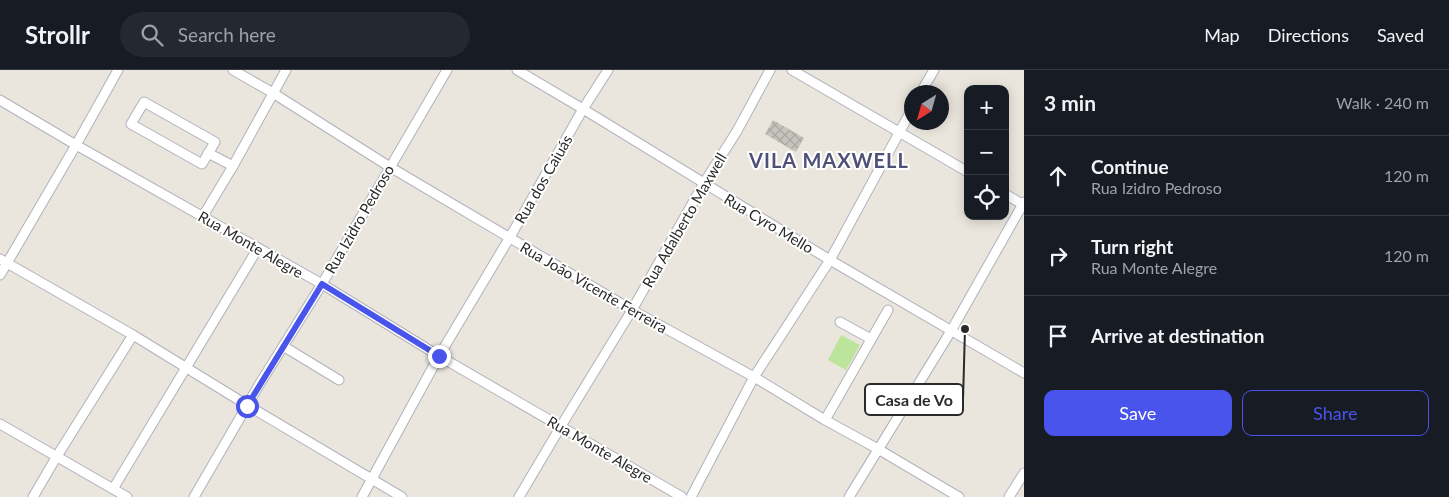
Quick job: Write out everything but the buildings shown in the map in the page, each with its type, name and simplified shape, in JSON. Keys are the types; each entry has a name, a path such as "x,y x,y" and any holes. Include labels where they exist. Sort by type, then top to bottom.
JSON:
{"street":[{"path":"0,275 4,261 76,145 118,70"},
{"name":"Rua João Vicente Ferreira","path":"233,70 390,167 632,310 754,377 959,497"},
{"path":"203,216 286,70"},
{"name":"Rua Izidro Pedroso","path":"194,497 322,284 447,70"},
{"name":"Rua Cyro Mello","path":"517,70 830,260 1024,373"},
{"name":"Rua dos Caiuás","path":"362,497 439,356 583,109 608,70"},
{"name":"Rua Adalberto Maxwell","path":"519,497 560,426 632,310 704,183 737,131 770,70"},
{"path":"792,70 964,170"},
{"path":"925,85 934,70"},
{"name":"Rua Monte Alegre","path":"0,100 322,284 439,356 682,497"},
{"path":"144,102 214,142 208,152 202,164 131,124 144,102"},
{"path":"691,497 754,377 830,260 904,123"},
{"path":"208,152 233,166"},
{"path":"849,497 951,331 1024,204 1009,196"},
{"path":"113,489 258,248"},
{"path":"4,261 132,335 247,406 402,497"},
{"path":"825,420 888,310"},
{"path":"840,322 871,339"},
{"path":"33,497 132,335"},
{"path":"283,346 339,380"},
{"path":"0,424 127,497"},
{"path":"1009,497 1024,473"}],"green space":[{"path":"841,335 860,345 846,370 828,360"}],"place":[{"name":"Casa de Vo","path":"965,329"}],"district":[{"name":"VILA MAXWELL","path":"829,160"}],"route":[{"path":"247,406 322,284 439,356"}]}
